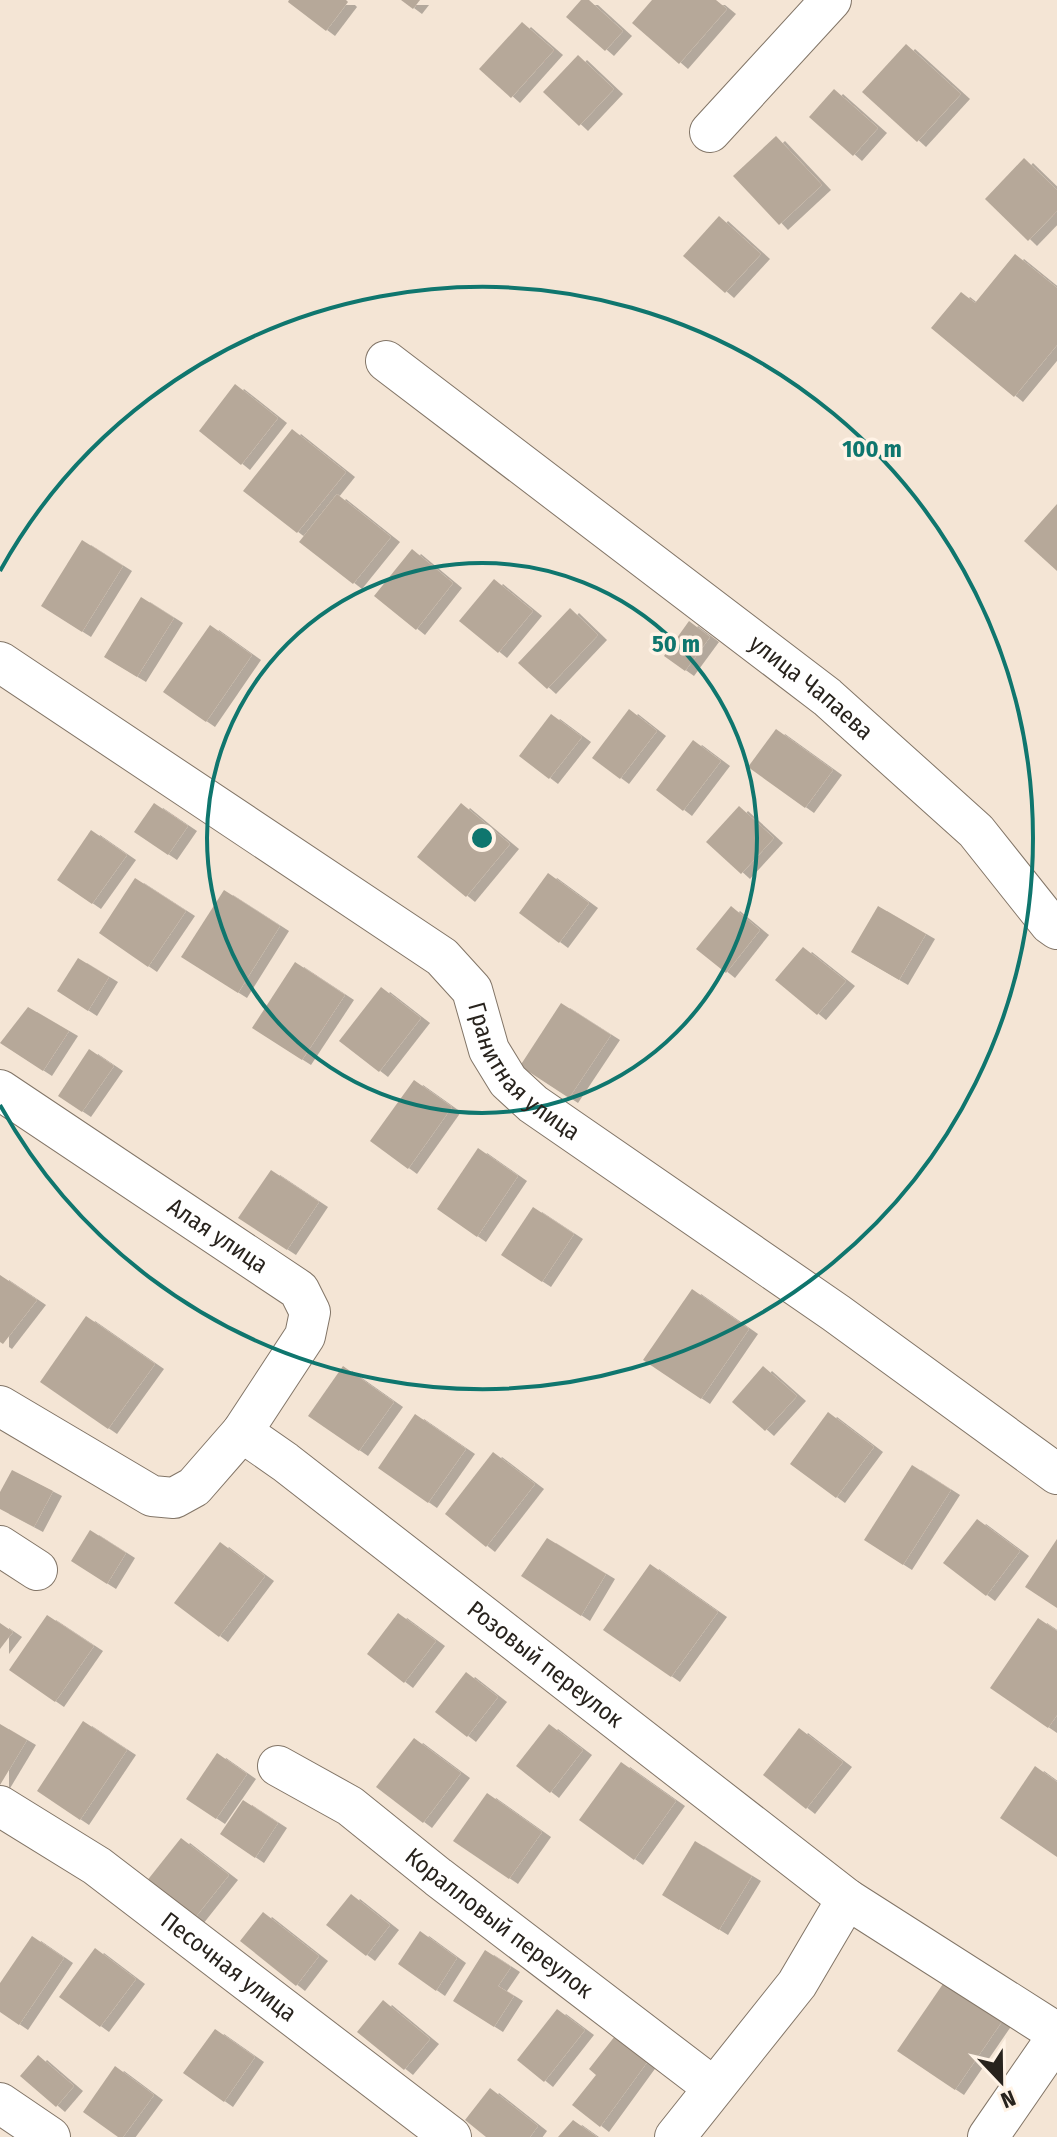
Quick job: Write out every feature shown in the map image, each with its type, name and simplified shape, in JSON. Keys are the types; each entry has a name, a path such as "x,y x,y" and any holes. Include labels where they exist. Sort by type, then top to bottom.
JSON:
{"street":[{"path":"710,132 831,0"},
{"name":"улица Чапаева","path":"386,361 827,697 976,831 1057,929"},
{"name":"Гранитная улица","path":"0,662 442,957 472,990 489,1050 508,1081 533,1104 836,1313 1057,1474"},
{"name":"Алая улица","path":"0,1090 299,1290 310,1312 305,1336 242,1432 194,1487 174,1498 152,1496 0,1406"},
{"name":"Розовый переулок","path":"242,1432 285,1462 847,1899 1057,2035"},
{"path":"0,1546 37,1570"},
{"name":"Коралловый переулок","path":"278,1766 350,1806 713,2087"},
{"name":"Песочная улица","path":"0,1806 97,1866 451,2137"},
{"path":"675,2137 797,1984 847,1899"},
{"path":"988,2137 1057,2035"},
{"path":"0,2103 50,2137"}],"building":[{"path":"289,0 346,0 348,2 326,31"},
{"path":"401,0 420,0 413,9"},
{"path":"581,0 589,0 623,31 605,51 566,17"},
{"path":"652,0 716,0 727,9 679,64 632,23"},
{"path":"522,22 554,50 511,98 479,69"},
{"path":"906,44 961,94 917,142 862,92"},
{"path":"578,55 614,89 579,126 543,92"},
{"path":"834,89 878,128 853,156 809,117"},
{"path":"776,136 822,185 779,225 733,176"},
{"path":"1024,158 1057,190 1057,211 1028,241 985,199"},
{"path":"719,216 761,254 725,293 683,256"},
{"path":"1015,254 1057,288 1057,345 1014,397 931,328 961,292 975,303"},
{"path":"235,384 278,418 241,465 199,431"},
{"path":"292,429 346,472 297,533 243,491"},
{"path":"337,494 391,537 353,584 299,542"},
{"path":"1057,504 1057,571 1024,541"},
{"path":"82,540 123,566 82,632 41,606"},
{"path":"412,549 453,583 416,630 374,596"},
{"path":"494,579 533,611 498,653 459,621"},
{"path":"141,597 174,618 137,677 104,657"},
{"path":"570,608 598,635 547,689 518,663"},
{"path":"689,621 710,637 685,671 664,656"},
{"path":"210,625 252,655 206,722 163,692"},
{"path":"629,709 657,731 620,779 592,758"},
{"path":"551,714 582,737 549,779 519,756"},
{"path":"776,729 833,770 805,808 748,767"},
{"path":"693,740 721,761 683,811 656,790"},
{"path":"154,803 188,826 168,855 134,832"},
{"path":"461,803 510,844 466,897 417,857"},
{"path":"739,806 774,838 741,874 706,842"},
{"path":"91,830 127,855 92,904 57,880"},
{"path":"548,873 589,903 559,943 519,913"},
{"path":"135,878 186,911 148,967 99,933"},
{"path":"224,890 280,926 238,993 181,957"},
{"path":"731,906 760,930 726,973 696,949"},
{"path":"878,906 926,934 899,980 851,952"},
{"path":"803,947 846,981 817,1015 775,980"},
{"path":"78,958 109,977 88,1011 57,991"},
{"path":"295,962 345,995 302,1060 252,1028"},
{"path":"381,987 421,1018 379,1072 339,1041"},
{"path":"561,1003 611,1035 569,1098 520,1066"},
{"path":"28,1007 69,1031 43,1071 0,1043"},
{"path":"89,1049 114,1066 82,1112 58,1096"},
{"path":"414,1080 452,1107 408,1169 370,1141"},
{"path":"478,1148 518,1176 477,1237 437,1209"},
{"path":"271,1170 319,1202 287,1250 238,1218"},
{"path":"533,1207 574,1234 542,1282 501,1255"},
{"path":"0,1275 37,1300 3,1344 0,1342"},
{"path":"692,1289 749,1329 701,1399 643,1360"},
{"path":"86,1316 155,1364 108,1429 40,1382"},
{"path":"343,1366 394,1402 359,1451 308,1416"},
{"path":"763,1366 797,1396 765,1431 732,1402"},
{"path":"828,1412 874,1447 836,1498 790,1464"},
{"path":"415,1414 466,1449 428,1503 378,1468"},
{"path":"493,1452 535,1484 486,1547 445,1514"},
{"path":"912,1465 951,1490 903,1565 864,1540"},
{"path":"12,1470 53,1491 34,1527 0,1509 0,1492"},
{"path":"977,1519 1020,1551 986,1596 943,1563"},
{"path":"90,1530 126,1553 107,1584 71,1561"},
{"path":"547,1538 606,1574 581,1616 521,1576"},
{"path":"1057,1539 1057,1608 1025,1587"},
{"path":"220,1542 265,1576 219,1637 174,1603"},
{"path":"650,1564 718,1612 671,1677 603,1630"},
{"path":"398,1613 436,1641 404,1683 367,1654"},
{"path":"47,1615 94,1646 55,1702 9,1670"},
{"path":"1038,1618 1057,1631 1057,1715 1048,1728 990,1688"},
{"path":"0,1623 13,1632 0,1649"},
{"path":"466,1672 498,1697 467,1737 435,1712"},
{"path":"83,1721 127,1750 80,1820 37,1791"},
{"path":"0,1724 27,1740 0,1785"},
{"path":"549,1724 583,1750 550,1793 516,1766"},
{"path":"799,1728 843,1762 806,1809 763,1775"},
{"path":"414,1738 461,1773 423,1823 376,1787"},
{"path":"217,1753 247,1774 216,1819 186,1799"},
{"path":"621,1762 676,1801 634,1860 579,1820"},
{"path":"1035,1766 1057,1782 1057,1857 1000,1818"},
{"path":"487,1793 542,1832 509,1879 453,1841"},
{"path":"243,1800 278,1823 255,1858 220,1834"},
{"path":"181,1838 229,1875 194,1919 146,1882"},
{"path":"695,1841 752,1876 719,1930 662,1895"},
{"path":"351,1894 390,1925 366,1956 326,1925"},
{"path":"263,1912 319,1956 296,1986 240,1941"},
{"path":"420,1931 457,1958 436,1991 398,1964"},
{"path":"32,1936 64,1958 19,2025 0,2012 0,1983"},
{"path":"95,1948 136,1979 100,2027 59,1997"},
{"path":"485,1950 511,1967 498,1986 514,1996 494,2027 453,2001"},
{"path":"945,1981 1003,2020 955,2090 897,2051"},
{"path":"383,2000 430,2039 404,2070 357,2032"},
{"path":"557,2009 585,2030 544,2082 517,2060"},
{"path":"215,2029 255,2057 224,2102 183,2073"},
{"path":"615,2036 648,2061 600,2127 572,2105 596,2075 589,2069"},
{"path":"38,2055 74,2086 56,2107 20,2076"},
{"path":"115,2066 154,2095 123,2137 118,2137 83,2112"},
{"path":"490,2088 538,2126 530,2137 486,2137 465,2120"},
{"path":"573,2120 597,2137 558,2137"}]}
